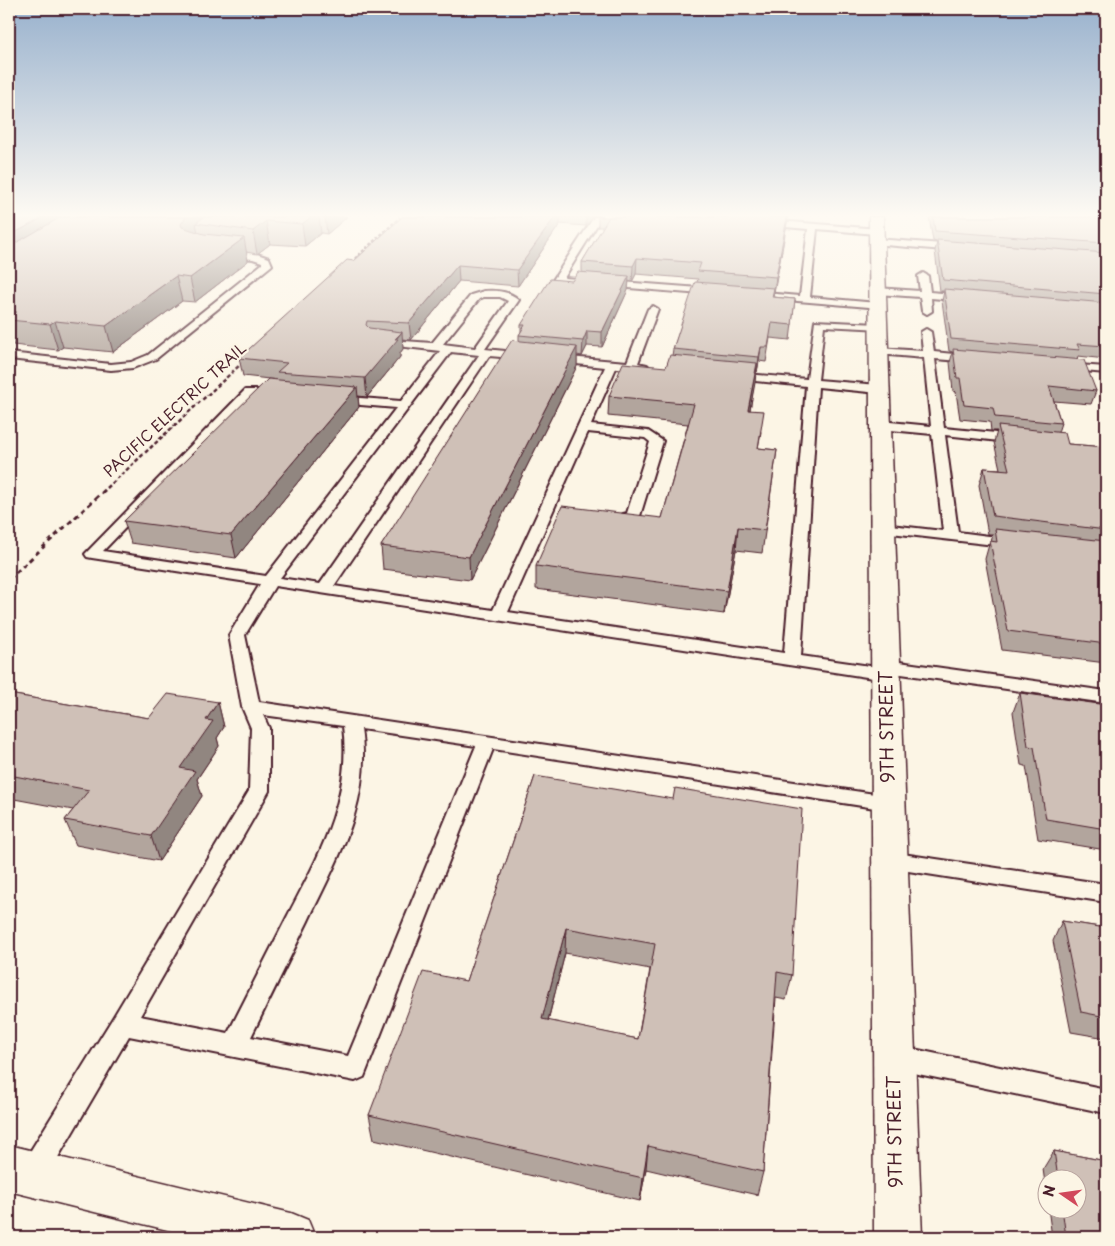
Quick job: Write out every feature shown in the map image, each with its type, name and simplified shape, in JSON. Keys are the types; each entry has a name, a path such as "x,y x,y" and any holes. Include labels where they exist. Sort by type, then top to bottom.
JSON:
{"street":[{"name":"9TH STREET","path":"877,275 898,1237"},
{"path":"17,1176 291,1237"}],"lane":[{"path":"9,356 111,367 133,365 152,357 254,275"},
{"path":"561,275 558,280 726,293"},
{"path":"806,300 808,275"},
{"path":"924,276 924,295 927,311"},
{"path":"17,1176 123,1024 259,791 260,728 251,707 237,635 270,581 404,405 474,297 482,294 510,296 514,300 482,351 324,589"},
{"path":"746,295 806,300 878,318 929,355 988,360"},
{"path":"792,659 812,383 819,323 878,318 924,295 972,299"},
{"path":"631,366 653,310"},
{"path":"926,332 951,536"},
{"path":"375,341 660,368"},
{"path":"499,615 612,364"},
{"path":"1057,366 1106,370"},
{"path":"726,375 879,389"},
{"path":"288,395 249,392 92,554 792,659 1106,697"},
{"path":"326,398 404,405"},
{"path":"880,425 1027,440"},
{"path":"583,428 648,435 657,441 633,516 617,522 599,520"},
{"path":"545,513 563,515"},
{"path":"882,528 1028,544"},
{"path":"251,707 487,741 888,803"},
{"path":"234,1046 342,826 353,777 355,751 351,721"},
{"path":"123,1024 355,1069 487,741"},
{"path":"889,860 1106,893"},
{"path":"894,1057 1106,1101"}],"path":[{"name":"PACIFIC ELECTRIC TRAIL","path":"9,579 248,358"}],"building":[{"path":"9,275 194,275 190,278 176,276 106,326 55,321 50,324 9,320 9,317 17,312 9,311"},
{"path":"330,275 449,275 409,323 367,321 366,325 369,328 402,332 365,378 277,372 287,363 239,358"},
{"path":"576,275 629,276 602,332 587,331 583,341 519,335 525,325 521,325 550,279 572,281"},
{"path":"752,275 776,275 776,277"},
{"path":"942,275 1106,275 1106,294 943,280"},
{"path":"695,282 774,288 772,297 795,299 792,325 772,323 768,347 761,347 759,357 673,349"},
{"path":"944,289 1106,303 1106,346 1077,344 1080,350 951,339"},
{"path":"512,340 577,347 469,557 381,546"},
{"path":"953,349 1084,360 1096,391 1049,386 1061,423 995,417 993,408 964,405 960,378 957,378"},
{"path":"670,355 757,363 748,410 764,411 758,448 777,450 765,530 738,527 727,591 536,566 562,506 662,518 694,404 609,396 623,363 666,367"},
{"path":"268,379 357,387 231,535 124,521"},
{"path":"998,426 1065,433 1068,444 1106,447 1106,530 993,516 984,468 1009,470"},
{"path":"995,529 1106,541 1106,644 1008,631 990,541 997,542"},
{"path":"1020,693 1106,705 1106,829 1046,819 1034,747 1028,746"},
{"path":"9,694 149,718 168,694 218,702 206,720 213,721 180,768 195,771 151,836 65,820 89,790 9,775"},
{"path":"535,776 673,799 675,788 802,809 792,975 777,972 763,1172 648,1146 643,1178 369,1115 423,972 466,981","holes":["566,928 655,944 638,1039 542,1019"]},
{"path":"1062,921 1106,928 1106,1017 1081,1012"},
{"path":"1054,1151 1106,1161 1106,1237 1066,1237 1063,1218 1088,1218 1088,1168 1057,1168"}]}
